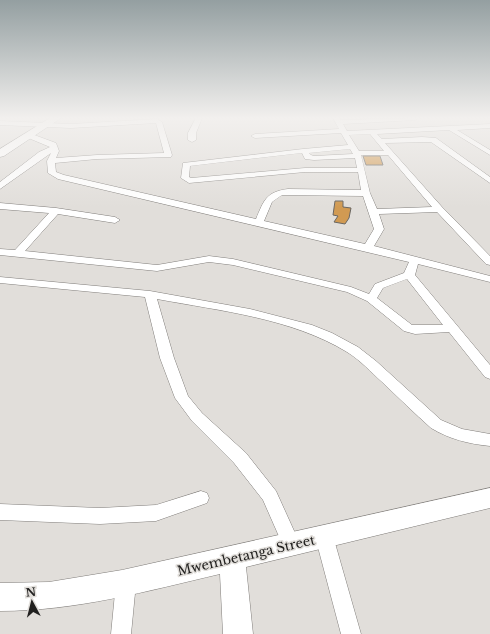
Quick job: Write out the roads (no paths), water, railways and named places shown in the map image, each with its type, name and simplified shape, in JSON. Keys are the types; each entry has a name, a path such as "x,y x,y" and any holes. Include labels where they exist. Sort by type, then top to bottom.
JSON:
{"street":[{"path":"54,148 51,161 52,173 62,177 415,259 490,279"},
{"path":"0,186 42,154 54,148"},
{"path":"51,161 168,155 166,148"},
{"path":"352,148 361,170 366,193 377,219 379,229 368,248"},
{"path":"385,148 439,209 490,262"},
{"path":"444,148 490,181"},
{"path":"481,148 490,153"},
{"path":"361,170 305,170 190,181 185,178 187,164 304,151 390,153"},
{"path":"259,223 270,198 277,193 366,193"},
{"path":"0,206 56,211 115,220"},
{"path":"373,212 439,209"},
{"path":"17,254 56,211"},
{"path":"0,252 157,268 209,259 233,262 351,290 370,299 408,328 421,330 453,328"},
{"path":"370,299 379,286 409,275 415,259"},
{"path":"409,275 490,374"},
{"path":"0,280 150,294 250,313 308,328 328,336 353,350 371,364 436,424 446,430 473,438 490,440"},
{"path":"150,294 167,358 182,398 197,417 240,458 270,496 291,544"},
{"path":"0,512 100,516 156,513 201,498"},
{"name":"Mwembetanga Street","path":"0,597 13,598 71,593 126,583 490,498"},
{"path":"324,536 351,634"},
{"path":"232,559 238,634"},
{"path":"121,634 126,583"}]}
